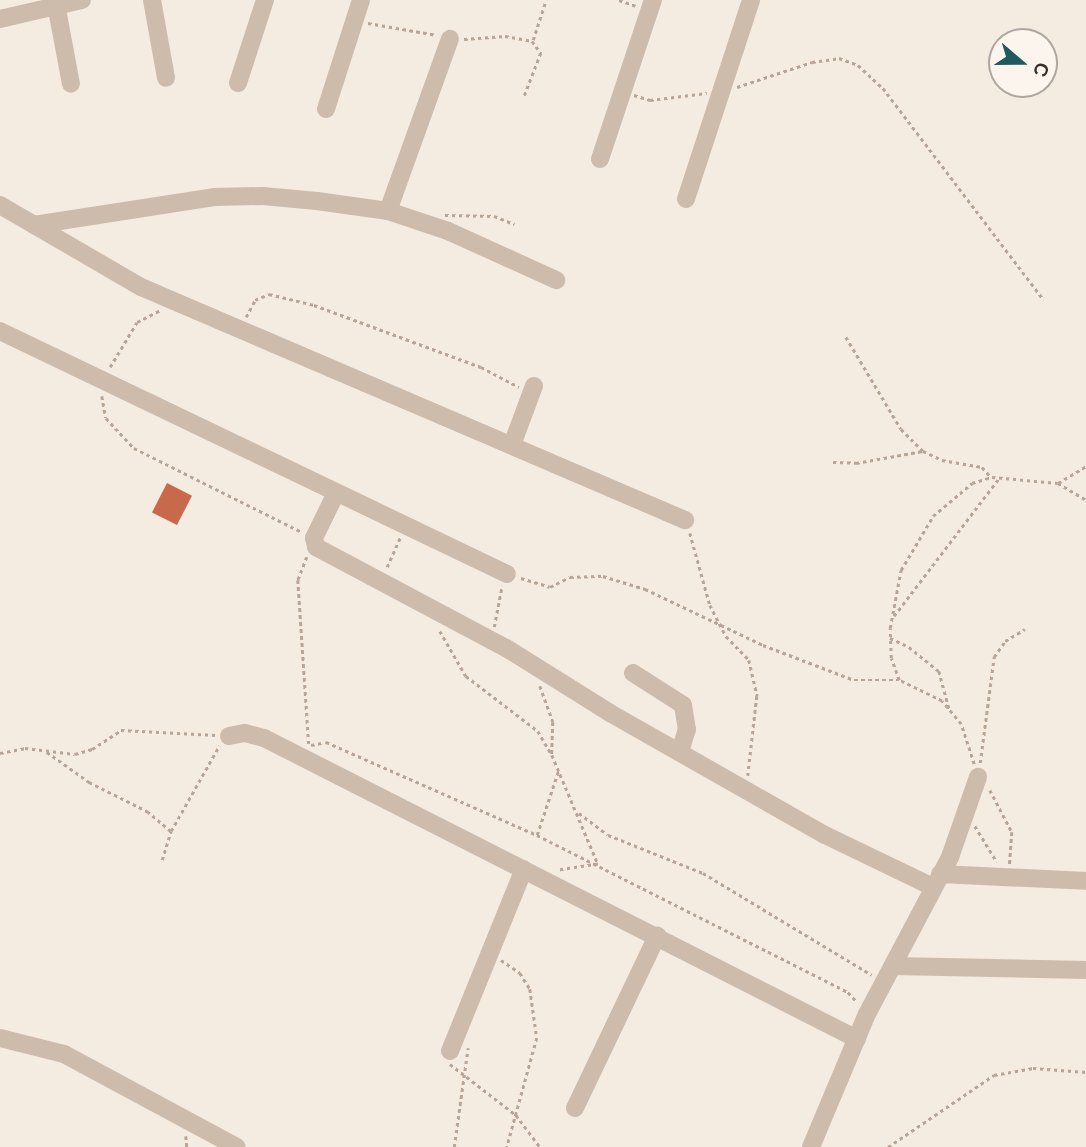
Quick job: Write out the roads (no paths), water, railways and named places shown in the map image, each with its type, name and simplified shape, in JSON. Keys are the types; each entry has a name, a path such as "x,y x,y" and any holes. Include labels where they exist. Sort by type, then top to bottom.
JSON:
{"street":[{"path":"0,19 82,0"},
{"path":"152,0 166,78"},
{"path":"238,83 265,0"},
{"path":"326,109 361,0"},
{"path":"686,199 751,0"},
{"path":"57,4 71,83"},
{"path":"600,159 651,5"},
{"path":"388,211 450,39"},
{"path":"34,225 226,197 263,195 388,211 448,231 556,280"},
{"path":"0,205 141,287 685,520"},
{"path":"0,331 507,574"},
{"path":"512,445 532,390"},
{"path":"336,493 314,538 316,547 493,641 745,789 937,881 1006,877 1086,881"},
{"path":"633,673 683,705 687,729 680,752"},
{"path":"229,736 245,733 310,753 529,872 857,1039"},
{"path":"811,1147 867,1014 937,881 968,810 978,777"},
{"path":"450,1051 490,952 529,872"},
{"path":"575,1108 657,936"},
{"path":"893,966 1086,970"},
{"path":"0,1038 64,1054 237,1147"}]}
